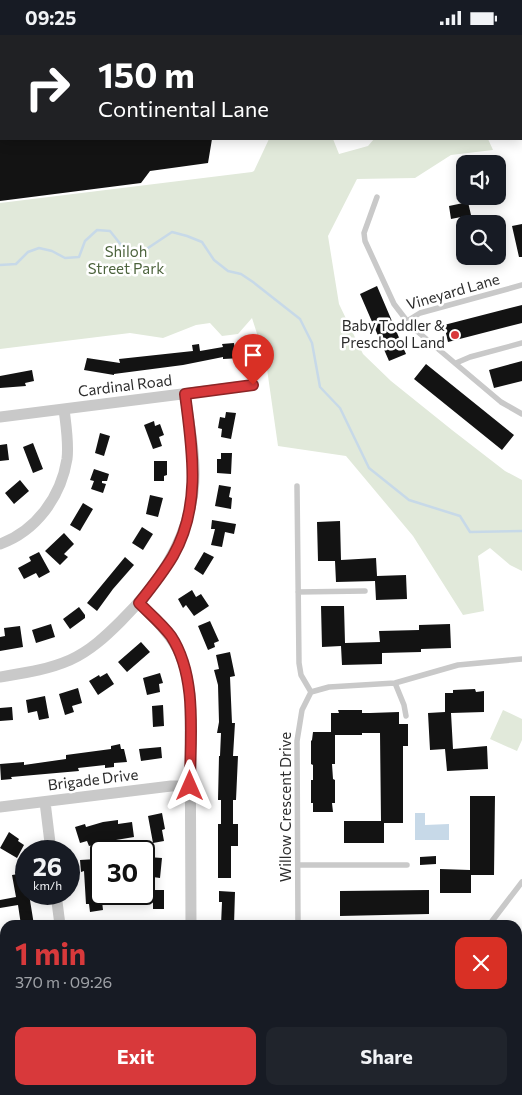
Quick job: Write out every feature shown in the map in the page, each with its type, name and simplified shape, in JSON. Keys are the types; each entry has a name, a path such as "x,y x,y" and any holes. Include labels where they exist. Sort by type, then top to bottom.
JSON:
{"street":[{"name":"Cardinal Road","path":"0,417 253,385"},
{"path":"0,677 47,668 81,654 108,634 139,603 164,570 183,534 190,511 193,490 194,469 185,394"},
{"path":"0,544 13,538 35,522 52,500 60,484 68,450 64,409"},
{"path":"139,603 170,635 178,649 185,667 190,696 191,920"},
{"name":"Brigade Drive","path":"0,807 171,785 190,786"},
{"path":"45,802 50,840"},
{"path":"57,905 59,920"}],"lane":[{"name":"Vineyard Lane","path":"377,197 364,233 365,241 394,304 407,321 420,313 522,285"},
{"path":"407,321 502,401 522,415"},
{"path":"456,363 470,357 522,343"},
{"path":"297,486 299,663 301,675 312,691 329,687 395,683 458,665 522,659"},
{"path":"298,592 365,591"},
{"path":"395,683 406,715"},
{"name":"Willow Crescent Drive","path":"298,920 298,731 302,710 312,691"},
{"path":"298,865 408,865"},
{"path":"493,920 522,882"}],"green space":[{"name":"Shiloh Street Park","path":"269,140 333,140 339,154 368,146 373,140 488,140 493,150 451,155 415,178 357,179 328,236 339,304 363,354 391,381 452,430 505,471 522,480 522,571 510,565 490,548 478,556 484,611 463,615 413,536 346,456 278,446 266,362 252,318 238,334 222,336 210,323 196,325 163,338 130,333 0,349 0,203 254,171"},
{"path":"503,710 522,719 522,740 517,751 490,739"}],"water":[{"path":"415,813 425,813 425,825 449,824 449,840 415,840"}],"building":[{"path":"0,140 212,140 208,163 150,171 141,183 0,201"},
{"path":"469,205 471,215 456,215 456,218 451,219 449,206"},
{"path":"522,224 522,257 519,257 512,226"},
{"path":"377,286 406,354 389,361 360,294"},
{"path":"522,305 522,323 448,342 444,325"},
{"path":"234,343 235,349 241,348 242,358 223,359 223,357 114,375 84,370 87,358 120,363 119,359 193,351 192,345 199,344 200,351 223,347 222,344"},
{"path":"522,361 522,381 494,388 489,370"},
{"path":"426,364 514,435 502,450 414,379"},
{"path":"32,370 34,381 25,383 26,386 0,388 0,376"},
{"path":"226,412 236,413 231,439 221,437 222,429 218,428 220,417 225,418"},
{"path":"154,421 155,426 160,424 164,435 159,437 162,446 153,449 144,425"},
{"path":"100,433 110,436 104,456 95,453"},
{"path":"33,443 43,469 33,473 23,447"},
{"path":"7,444 9,460 0,461 0,445"},
{"path":"221,453 232,453 231,474 217,473 217,459 221,459"},
{"path":"154,461 167,461 167,475 164,476 164,481 154,481"},
{"path":"94,469 109,474 107,481 102,481 102,483 106,484 103,493 91,489 94,481 90,480"},
{"path":"20,480 29,491 14,504 5,493"},
{"path":"219,485 231,487 229,497 232,498 231,509 215,506"},
{"path":"150,495 163,498 158,517 146,514"},
{"path":"83,503 93,509 80,531 70,525"},
{"path":"212,520 236,524 234,534 225,532 222,547 211,545 215,529 211,529"},
{"path":"340,521 341,560 376,558 377,576 406,575 407,599 376,600 375,581 336,582 335,561 318,561 317,522"},
{"path":"142,527 153,534 143,550 132,543"},
{"path":"64,533 74,544 64,554 68,557 60,565 45,551"},
{"path":"39,552 50,572 39,578 36,573 24,579 18,568 31,561 29,557"},
{"path":"204,552 214,557 203,575 194,569"},
{"path":"125,557 134,565 97,611 87,603"},
{"path":"192,590 196,597 201,594 209,606 194,616 186,605 183,608 178,599"},
{"path":"321,606 344,606 345,643 380,642 379,631 419,630 419,625 450,624 451,648 421,649 421,652 382,653 382,664 342,665 341,646 322,647"},
{"path":"79,607 85,618 70,629 63,619"},
{"path":"210,621 219,641 214,643 215,647 208,650 198,626"},
{"path":"51,624 55,637 36,643 32,630"},
{"path":"20,626 23,647 0,651 0,637 5,636 4,628"},
{"path":"141,642 150,652 127,672 118,662"},
{"path":"230,652 235,676 230,677 232,723 235,723 233,756 238,756 236,800 233,800 233,824 238,824 238,846 231,846 231,878 218,878 218,824 221,824 221,800 218,800 221,733 217,733 219,722 218,685 214,670 219,669 216,655"},
{"path":"107,673 114,684 98,695 89,681"},
{"path":"160,673 163,683 159,684 160,692 147,695 143,678"},
{"path":"78,688 82,703 72,706 74,712 65,715 59,694"},
{"path":"475,689 476,692 484,691 484,712 451,713 453,749 487,746 488,769 447,771 445,749 430,750 428,713 445,712 445,693 453,693 453,690"},
{"path":"45,696 49,718 39,720 37,711 28,713 26,700"},
{"path":"163,705 164,726 153,727 152,706"},
{"path":"12,707 13,720 0,721 0,708"},
{"path":"338,710 362,710 362,713 399,712 399,724 408,724 408,746 403,746 403,823 384,823 384,843 344,843 344,821 381,821 380,733 335,735 335,764 332,764 333,779 335,780 335,803 332,803 333,812 313,812 313,803 311,803 313,765 311,764 311,741 313,732 331,732 331,713 339,713"},
{"path":"120,744 121,749 124,749 127,762 114,763 114,767 105,768 105,765 78,768 79,771 11,777 12,779 1,780 0,764 24,762 24,765 66,759 66,755 111,749 111,746"},
{"path":"161,747 162,758 141,761 139,749"},
{"path":"470,796 495,796 494,875 471,875 471,893 440,893 440,869 470,870"},
{"path":"162,813 165,829 162,830 164,841 155,843 155,840 152,840 148,816"},
{"path":"118,820 118,824 132,822 134,837 116,840 90,840 89,846 87,841 80,843 75,827 85,824 86,827"},
{"path":"9,832 19,839 15,840 15,857 0,848"},
{"path":"436,856 436,864 420,865 420,857"},
{"path":"155,858 162,858 160,878 155,877"},
{"path":"90,859 90,905 102,905 103,910 90,912 89,904 86,904 84,871 81,872 80,860"},
{"path":"12,875 15,875 15,892"},
{"path":"155,890 164,890 164,909 153,909 153,905 155,905"},
{"path":"429,890 429,914 340,916 340,891"},
{"path":"219,891 235,892 234,920 221,920 222,902 219,902"},
{"path":"15,897 15,905 18,905 0,908 0,900"},
{"path":"18,905 31,905 33,920 20,920"}],"waterway":[{"path":"0,265 16,264 28,252 39,248 52,251 65,258 79,257 85,241 97,230 110,231 122,246 132,252 145,250 172,232 202,242 214,260 228,271 241,274 253,282 300,319 312,343 320,387 340,408 369,468 409,500 460,516 470,532 522,531"}],"place":[{"name":"Baby Toddler & Preschool Land","path":"455,335"}],"route":[{"path":"190,786 190,696 185,667 170,635 139,603 173,555 183,534 190,511 194,469 185,394 253,385"}]}
